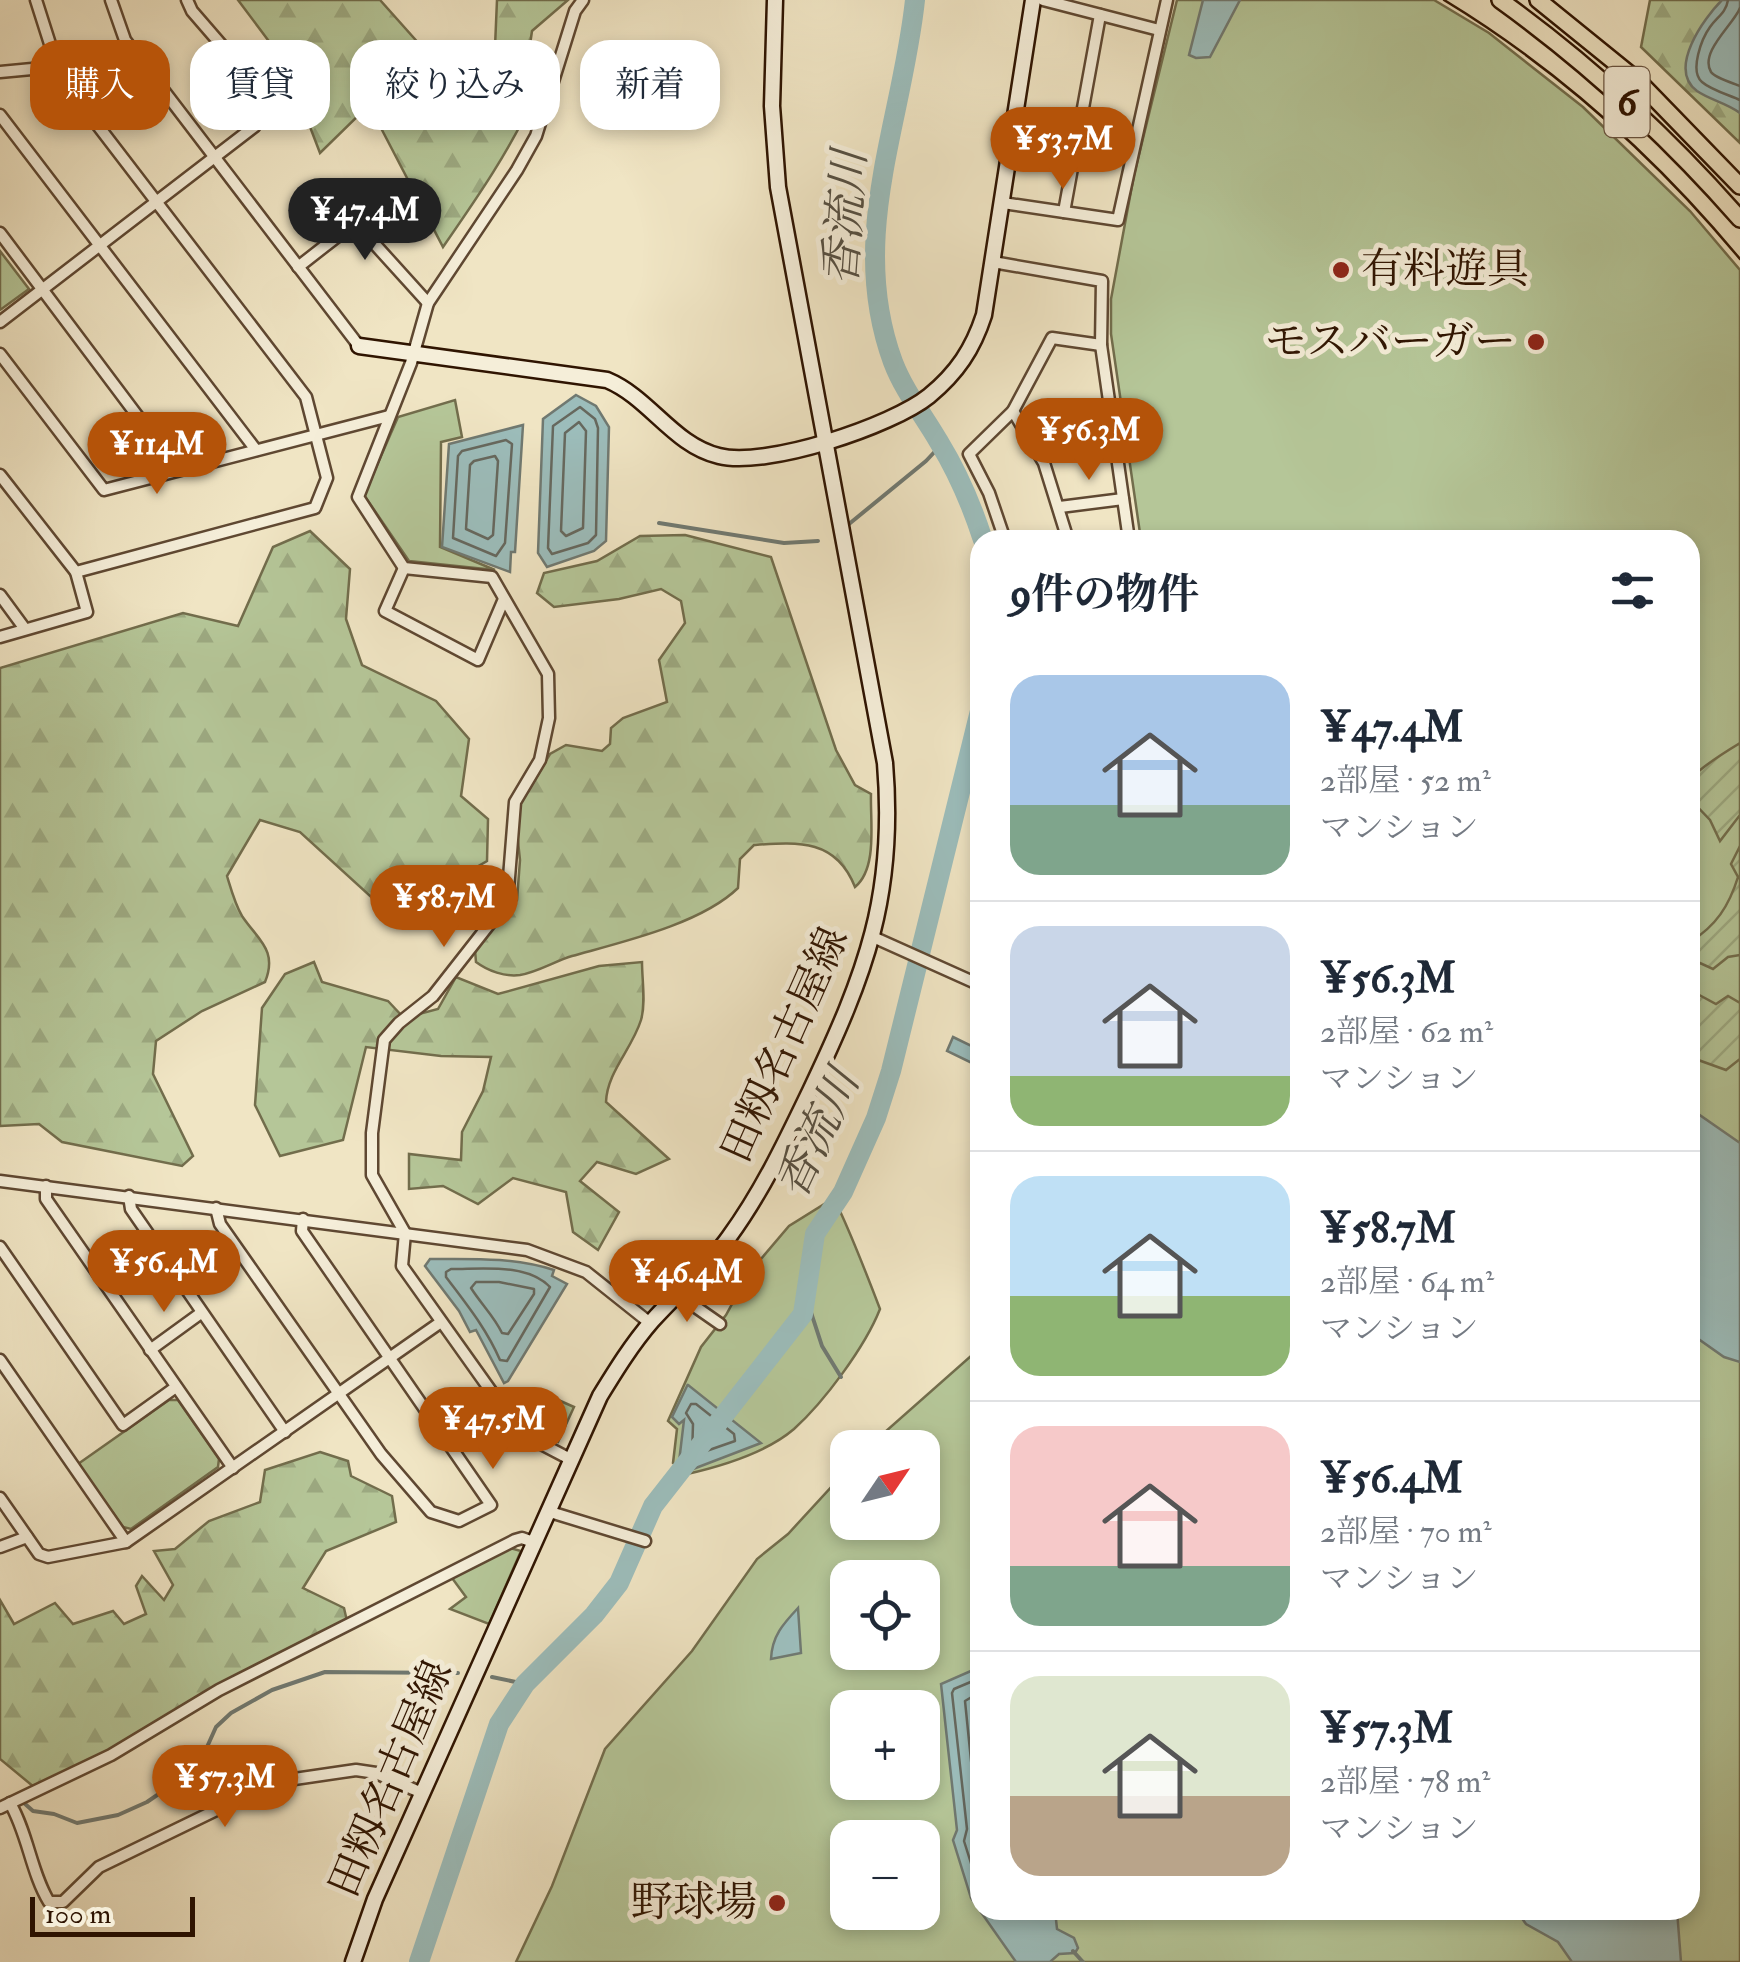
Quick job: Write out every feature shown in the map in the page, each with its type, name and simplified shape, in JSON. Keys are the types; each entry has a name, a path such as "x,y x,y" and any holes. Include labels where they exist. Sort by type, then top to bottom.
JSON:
{"main road":[{"name":"田籾名古屋線","path":"352,1962 375,1899 600,1396 650,1323 727,1240 783,1149 850,1004 873,937 886,860 889,811 885,763 778,187 772,106 776,0"},
{"path":"359,346 606,380 646,404 680,438 721,457 761,458 825,442 904,412 926,398 958,368 984,315 1033,0"},
{"name":"6","path":"1500,0 1622,97 1740,220"},
{"name":"6","path":"1541,0 1638,82 1740,186"}],"street":[{"path":"36,0 49,40"},
{"path":"112,0 124,40 359,346"},
{"path":"0,322 255,126 256,85 186,0"},
{"path":"404,568 358,497 428,303 518,170 536,136 575,11 582,0"},
{"path":"1043,0 1159,30"},
{"path":"1003,203 1118,220 1167,0"},
{"path":"1064,212 1100,15"},
{"path":"0,72 30,69"},
{"path":"0,115 256,450"},
{"path":"76,572 315,508 327,478 306,397 101,130"},
{"path":"298,267 352,219 428,303"},
{"path":"0,233 178,470"},
{"path":"994,262 1102,282 1102,345 1127,530"},
{"path":"1002,530 990,493 969,454 1013,411 1052,338 1102,345"},
{"path":"0,354 104,490 389,416"},
{"path":"1013,411 1036,447 1066,530"},
{"path":"0,475 76,572 86,612 0,637"},
{"path":"1060,507 1122,499"},
{"path":"404,568 385,611 478,660 504,599"},
{"path":"404,568 492,577 548,674 550,718 540,760 515,802 508,890 502,908 434,996 384,1040 372,1133 372,1175 405,1234 402,1266 441,1322 518,1429 570,1459"},
{"path":"0,595 25,629"},
{"path":"873,937 970,981"},
{"path":"0,1181 540,1254 586,1272 650,1323"},
{"path":"46,1186 46,1199 233,1468"},
{"path":"129,1196 131,1209 285,1432"},
{"path":"216,1208 220,1224 339,1395 431,1512 459,1521 492,1505 302,1231 303,1219"},
{"path":"0,1247 123,1425 176,1387"},
{"path":"678,1294 720,1324"},
{"path":"150,1350 201,1312"},
{"path":"0,1498 40,1554 48,1557 126,1542 441,1322"},
{"path":"0,1360 126,1542"},
{"path":"547,1511 645,1542"},
{"path":"0,1547 27,1536"},
{"path":"422,1793 376,1773 356,1770 274,1782 99,1867 63,1902 50,1902 42,1890 26,1838 5,1806 111,1755 219,1690 515,1540 533,1542"}],"green space":[{"path":"238,0 380,0 416,40 350,40 350,124 320,153 311,130 330,130 330,40 268,40"},
{"path":"497,0 568,0 532,31 531,40 495,40"},
{"path":"1177,0 1434,0 1489,33 1583,107 1690,211 1740,270 1740,1962 516,1962 552,1886 605,1749 692,1651 757,1559 788,1534 830,1488 830,1540 940,1540 940,1430 887,1430 970,1357 970,1920 1700,1920 1700,530 1140,530 1111,334 1111,299 1134,175"},
{"path":"1650,0 1740,0 1740,143 1641,47"},
{"path":"382,130 517,130 481,192 443,247"},
{"path":"0,251 29,289 0,310"},
{"path":"455,400 462,437 441,442 440,547 495,570 409,561 364,495 398,417"},
{"path":"310,531 350,569 346,619 362,665 436,701 469,739 461,796 488,819 487,861 392,916 300,832 260,820 227,876 240,911 268,953 265,982 202,1011 156,1041 153,1074 193,1156 182,1166 62,1142 39,1124 0,1126 0,668 183,613 238,626 273,547"},
{"path":"685,535 771,557 836,750 855,785 871,794 867,868 855,887 847,871 827,852 801,844 754,845 740,859 738,888 703,912 527,974 491,971 476,962 475,950 517,900 520,860 515,813 550,754 566,745 602,751 610,744 611,728 623,718 667,702 659,660 685,623 681,601 661,589 554,607 537,593 544,573 597,561 640,536"},
{"path":"1740,743 1740,815 1720,841 1700,810 1700,771"},
{"path":"1740,846 1740,955 1728,957 1713,969 1700,963 1700,934 1714,922 1730,897 1738,877 1731,864"},
{"path":"314,962 322,982 388,1001 404,1018 438,1009 456,977 498,994 599,966 642,962 641,1020 615,1071 606,1102 669,1159 636,1174 597,1162 580,1181 619,1212 598,1250 573,1232 566,1192 513,1178 478,1204 443,1186 409,1189 409,1154 461,1160 462,1132 483,1091 491,1057 366,1047 343,1140 280,1156 255,1105 262,1008 285,974"},
{"path":"1700,995 1716,1004 1728,996 1740,1003 1740,1059 1726,1070 1700,1061"},
{"path":"826,1203 839,1209 880,1309 873,1324 843,1373 794,1429 757,1452 687,1474 673,1463 677,1429 668,1421 701,1347 726,1315 749,1273 789,1226"},
{"path":"547,1395 574,1407 558,1442 531,1426"},
{"path":"169,1400 178,1400 219,1459 218,1467 131,1529 123,1527 78,1464"},
{"path":"320,1452 348,1461 351,1476 392,1496 396,1522 326,1551 303,1588 344,1608 347,1621 109,1751 34,1787 0,1759 0,1600 14,1624 55,1603 73,1624 113,1611 124,1624 146,1614 136,1586 142,1576 164,1600 173,1585 154,1551 175,1549 209,1521 260,1502 265,1470"},
{"path":"510,1548 521,1551 489,1624 450,1609 466,1597 452,1578"}],"water":[{"path":"1203,0 1240,0 1210,57 1196,58 1189,55"},
{"path":"1722,0 1740,0 1740,113 1697,91 1686,70 1698,31"},
{"path":"576,395 596,406 609,427 606,541 594,551 547,567 538,553 543,419"},
{"path":"523,425 515,552 511,552 510,572 442,547 449,444"},
{"path":"953,1037 970,1045 970,1062 947,1051"},
{"path":"1700,1115 1740,1143 1740,1362 1724,1357 1700,1340"},
{"path":"430,1259 523,1263 554,1270 552,1276 567,1284 508,1381 504,1383 476,1330 470,1332 425,1266"},
{"path":"688,1384 761,1443 688,1471 679,1462 684,1420 679,1424 672,1417"},
{"path":"798,1608 801,1653 771,1659 779,1631"},
{"path":"970,1671 970,1895 953,1840 957,1830 941,1684"},
{"path":"986,1920 1056,1920 1057,1929 1074,1938 1078,1948 1075,1953 1059,1954 1050,1962 1016,1962"},
{"path":"1523,1920 1678,1920 1681,1962 1572,1962 1558,1942"}],"waterway":[{"name":"香流川","path":"915,0 876,225 880,316 898,373 952,466 979,530"},
{"path":"849,524 941,445"},
{"path":"659,523 784,543 818,541"},
{"name":"香流川","path":"419,1962 499,1724 525,1684 594,1615 619,1583 653,1506 803,1314 815,1234 843,1192 876,1118 891,1071 970,751"},
{"path":"805,1294 822,1346 841,1377"},
{"path":"24,1803 33,1811 77,1823 118,1815 147,1802 198,1767 216,1727 231,1713 272,1690 325,1672 458,1673"},
{"path":"492,1677 525,1684"},
{"path":"1073,1951 1083,1962"}],"tram line":[{"path":"1444,0 1526,55 1602,117 1674,185 1740,259"}],"place":[{"name":"有料遊具","path":"1341,270"},
{"name":"モスバーガー","path":"1536,342"},
{"name":"野球場","path":"777,1903"}]}
